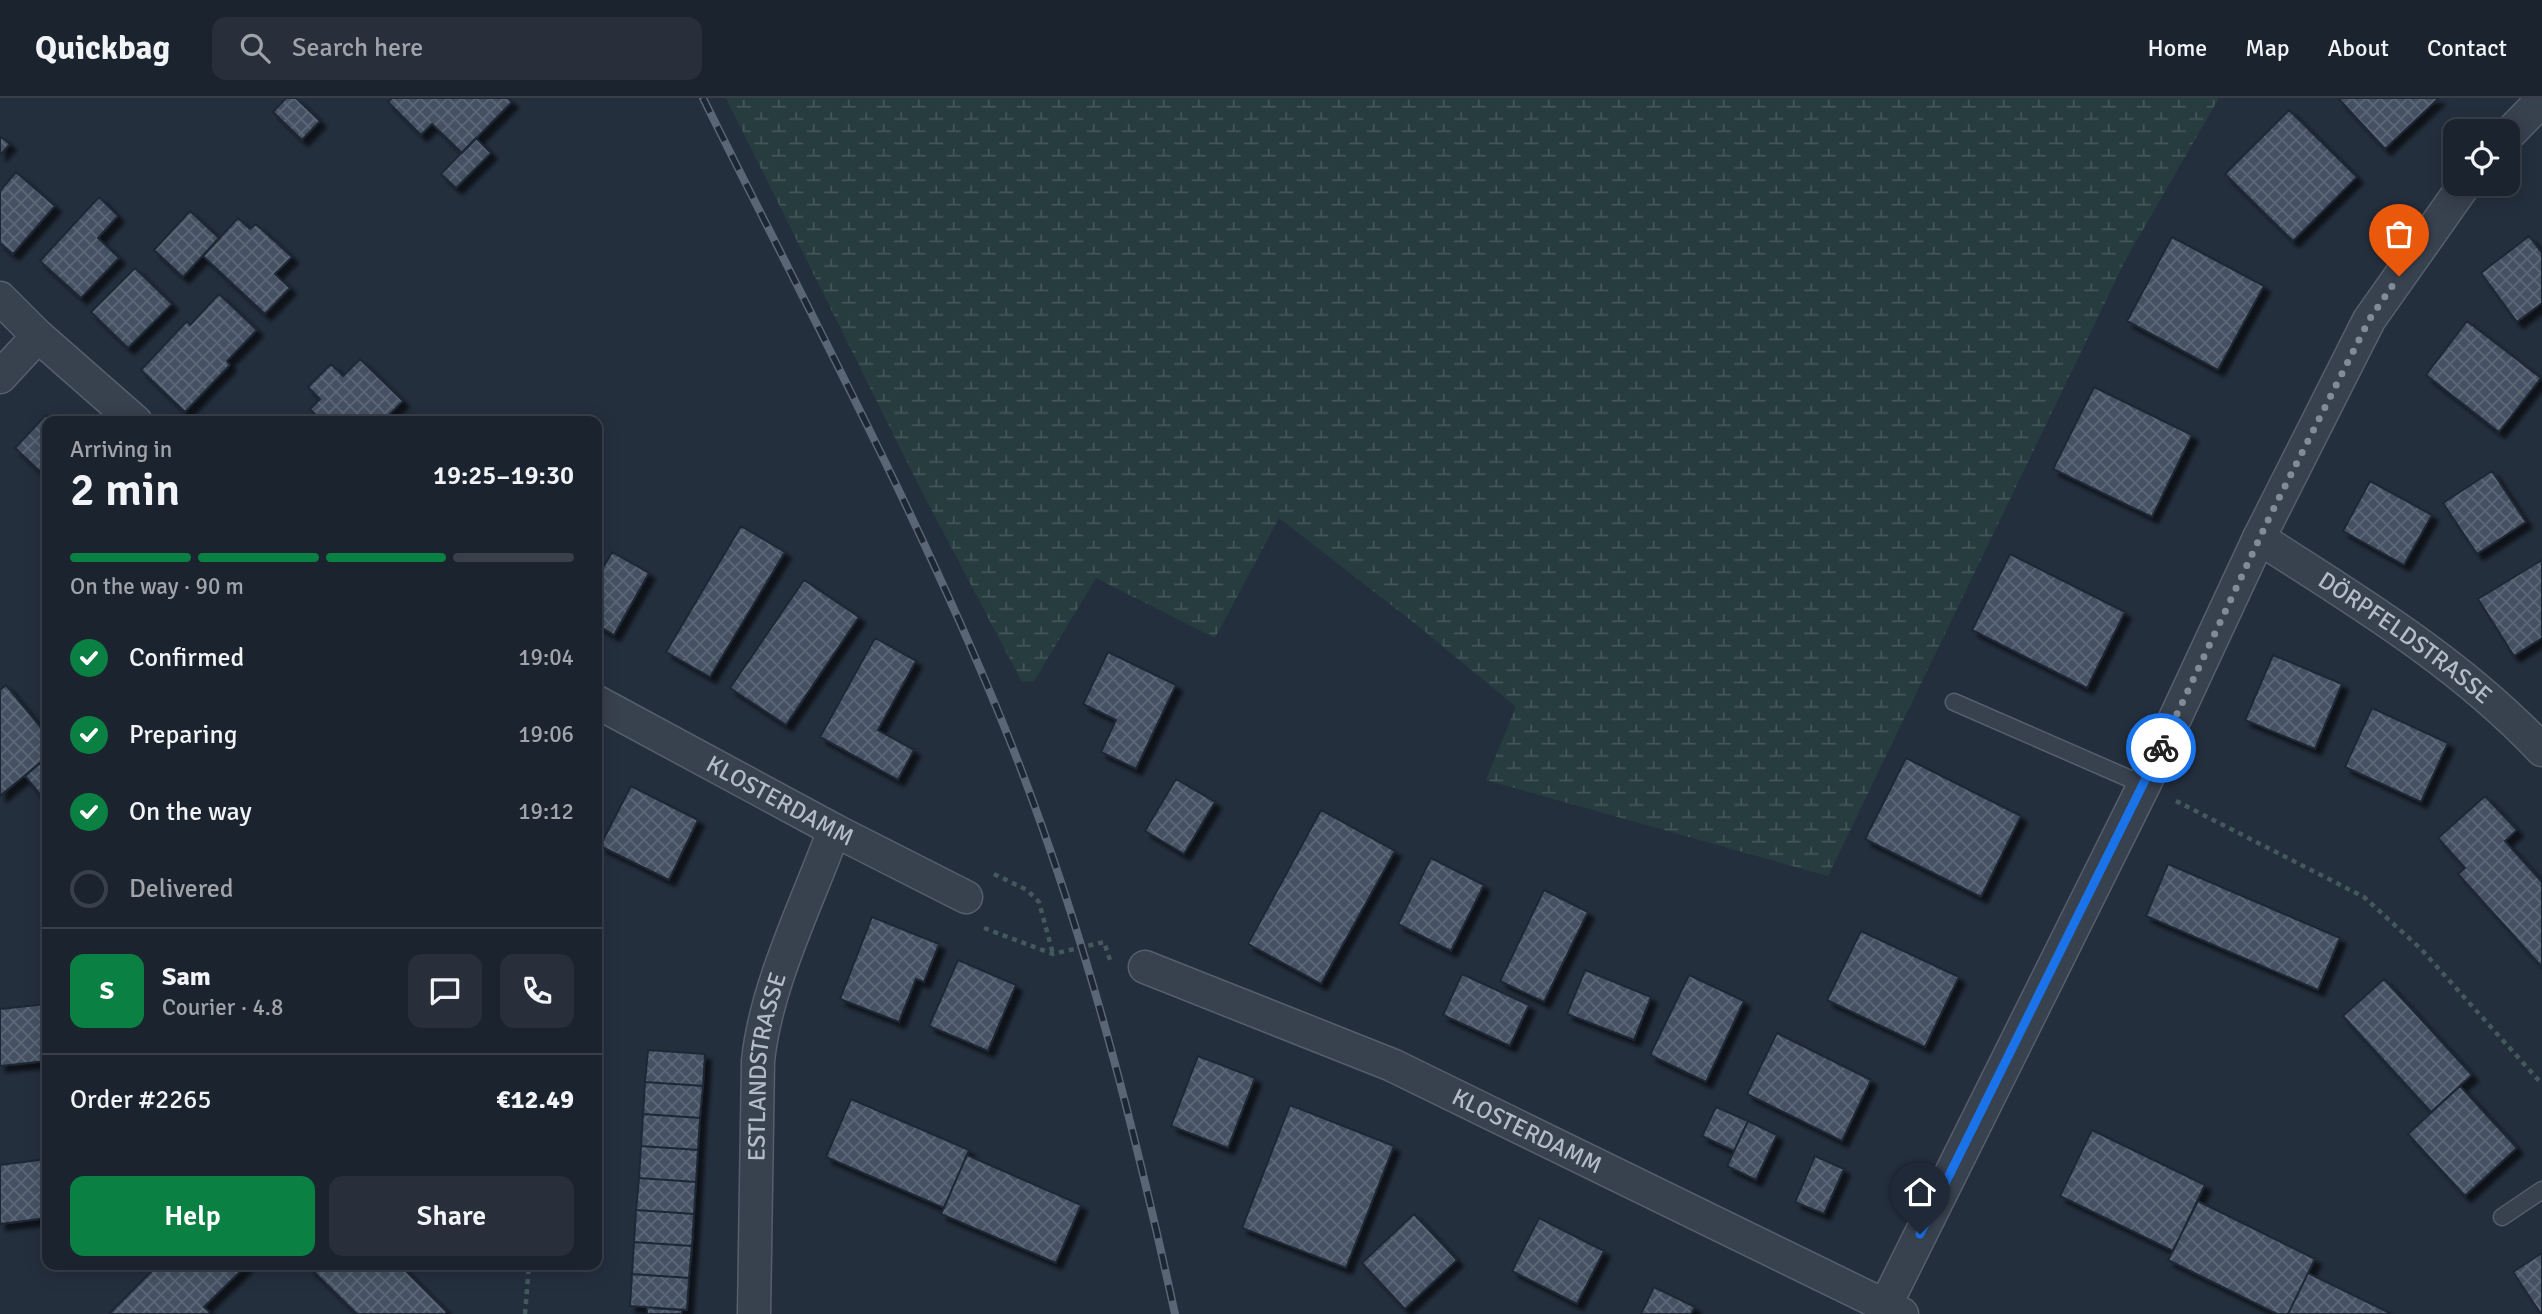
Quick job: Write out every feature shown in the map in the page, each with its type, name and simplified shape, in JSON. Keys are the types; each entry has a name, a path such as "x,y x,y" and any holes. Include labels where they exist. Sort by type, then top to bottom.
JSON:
{"street":[{"path":"2520,123 2542,100"},
{"path":"1889,1311 2144,785 2259,538 2369,320 2456,196"},
{"path":"0,298 129,416"},
{"path":"0,377 38,335"},
{"name":"DÖRPFELDSTRASSE","path":"2259,538 2401,630 2507,713 2542,750"},
{"name":"KLOSTERDAMM","path":"602,705 834,830 966,897"},
{"name":"ESTLANDSTRASSE","path":"754,1314 758,1061 761,1029 775,983 834,830"},
{"name":"KLOSTERDAMM","path":"1145,967 1392,1065 1889,1311"}],"lane":[{"path":"1954,702 2144,785"},
{"path":"2502,1217 2542,1190"}],"path":[{"path":"2144,785 2364,897 2421,949 2542,1084"},
{"path":"992,873 1027,890 1039,902 1053,954"},
{"path":"979,926 1053,954 1104,942 1111,964"},
{"path":"525,1314 528,1270"}],"green space":[{"path":"726,98 2219,98 2126,259 1828,876 1486,780 1516,707 1417,625 1279,518 1215,638 1096,578 1034,681 1022,682 919,486"}],"building":[{"path":"286,98 296,98 320,121 302,140 273,112"},
{"path":"392,98 508,98 512,102 462,153 432,124 421,135 388,102"},
{"path":"2338,98 2439,98 2385,149"},
{"path":"2289,110 2357,177 2293,241 2225,174"},
{"path":"0,136 10,144 0,155"},
{"path":"476,138 491,153 456,188 441,174"},
{"path":"16,172 55,206 13,254 0,243 0,191"},
{"path":"99,197 118,216 98,238 119,258 81,298 40,261"},
{"path":"190,211 219,238 183,277 154,250"},
{"path":"238,218 250,229 256,224 292,257 275,274 290,288 265,314 203,256"},
{"path":"2529,236 2542,253 2542,303 2517,322 2481,273"},
{"path":"2172,237 2264,286 2218,370 2127,321"},
{"path":"135,268 172,304 128,348 91,312"},
{"path":"219,294 257,330 227,361 230,365 185,412 141,370 187,321 190,325"},
{"path":"2467,321 2541,378 2499,432 2426,375"},
{"path":"360,359 403,401 388,416 317,416 310,409 320,399 308,387 331,364 343,376"},
{"path":"2094,387 2192,435 2152,517 2053,469"},
{"path":"42,419 42,473 15,448"},
{"path":"2492,471 2526,522 2477,554 2443,503"},
{"path":"2370,481 2432,515 2404,565 2343,531"},
{"path":"741,526 785,552 710,677 666,652"},
{"path":"612,552 649,573 614,635 602,628 602,569"},
{"path":"2010,554 2125,612 2087,688 1972,630"},
{"path":"2542,560 2542,638 2514,656 2478,599"},
{"path":"804,580 859,617 786,725 730,688"},
{"path":"875,638 916,661 878,730 914,750 898,780 820,737"},
{"path":"1108,652 1176,685 1136,769 1101,752 1116,720 1083,704"},
{"path":"2273,655 2342,684 2315,749 2245,720"},
{"path":"6,685 42,729 42,761 0,796 0,690"},
{"path":"2372,708 2448,743 2421,802 2345,767"},
{"path":"1906,758 2021,816 1981,897 1865,839"},
{"path":"42,761 42,797 25,776"},
{"path":"1176,779 1215,802 1184,854 1145,831"},
{"path":"631,786 698,820 669,880 602,847"},
{"path":"2485,796 2517,830 2505,841 2542,882 2542,967 2458,874 2465,868 2438,838"},
{"path":"1321,810 1395,851 1321,984 1248,944"},
{"path":"1431,858 1484,885 1451,951 1398,924"},
{"path":"2168,864 2340,938 2318,990 2146,916"},
{"path":"1544,890 1588,912 1544,1002 1500,981"},
{"path":"872,917 939,944 924,982 916,979 899,1022 840,999"},
{"path":"1861,931 1959,977 1925,1047 1827,1000"},
{"path":"958,960 1016,985 988,1051 929,1026"},
{"path":"1585,970 1651,997 1634,1040 1567,1014"},
{"path":"1462,974 1529,1005 1510,1046 1443,1015"},
{"path":"1689,975 1744,1001 1706,1082 1650,1055"},
{"path":"2384,979 2472,1075 2431,1112 2343,1016"},
{"path":"42,1005 42,1062 0,1066 0,1009"},
{"path":"1777,1033 1871,1080 1842,1141 1747,1094"},
{"path":"648,1050 705,1054 703,1086 645,1082"},
{"path":"1198,1056 1255,1078 1228,1148 1171,1126"},
{"path":"645,1082 703,1086 700,1118 643,1114"},
{"path":"2460,1086 2517,1148 2465,1196 2408,1134"},
{"path":"851,1099 969,1150 944,1208 826,1157"},
{"path":"1290,1105 1394,1146 1346,1268 1242,1228"},
{"path":"1716,1107 1748,1121 1734,1151 1702,1136"},
{"path":"643,1114 700,1118 698,1150 641,1146"},
{"path":"1748,1121 1777,1135 1756,1180 1727,1166"},
{"path":"2092,1130 2205,1185 2173,1251 2060,1196"},
{"path":"641,1146 698,1150 696,1182 639,1178"},
{"path":"967,1155 1081,1205 1056,1263 941,1214"},
{"path":"1815,1156 1844,1169 1824,1214 1795,1202"},
{"path":"42,1160 42,1219 0,1224 0,1165"},
{"path":"639,1178 696,1182 694,1214 636,1210"},
{"path":"2198,1201 2315,1259 2288,1314 2277,1314 2168,1260"},
{"path":"636,1210 694,1214 692,1246 634,1242"},
{"path":"1414,1214 1457,1260 1405,1309 1362,1263"},
{"path":"1539,1218 1604,1251 1577,1304 1512,1271"},
{"path":"634,1242 692,1246 689,1278 632,1274"},
{"path":"2542,1253 2542,1314 2541,1314 2513,1272"},
{"path":"153,1270 242,1270 204,1307 210,1312 208,1314 109,1314"},
{"path":"312,1270 405,1270 447,1312 445,1314 357,1314"},
{"path":"2308,1273 2392,1314 2288,1314"},
{"path":"632,1274 689,1278 687,1310 630,1306"},
{"path":"1654,1287 1695,1307 1691,1314 1641,1314"},
{"path":"647,1308 682,1310 682,1314 647,1314"}],"railway":[{"path":"703,98 933,563 1002,721 1030,793 1056,866 1101,1014 1140,1163 1175,1314"}],"way so far":[{"path":"2161,748 2271,514 2369,320 2399,276"}],"route":[{"path":"1920,1234 2161,748"}]}
